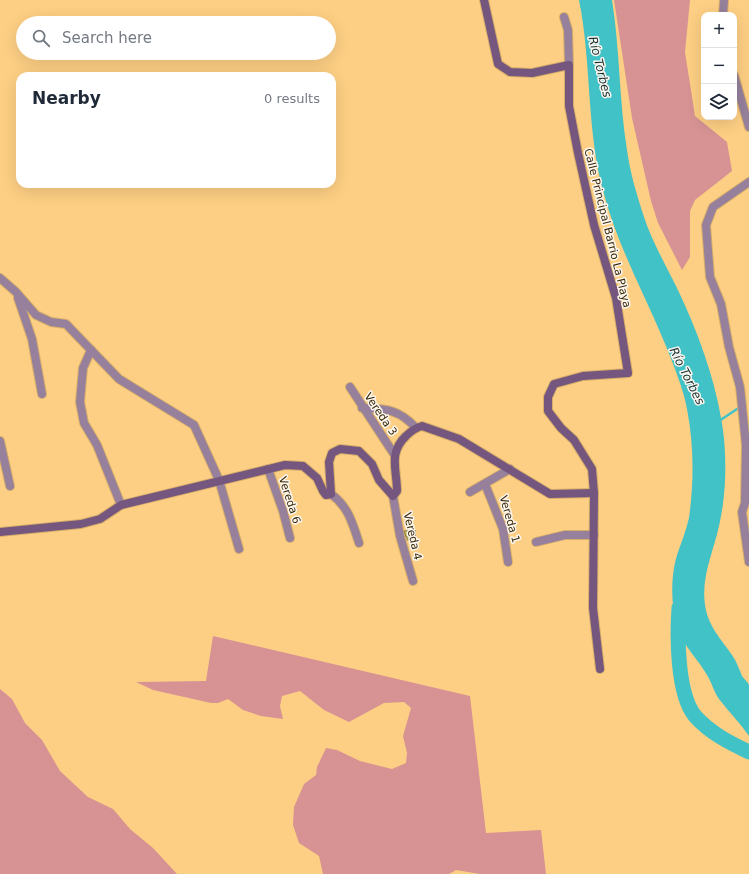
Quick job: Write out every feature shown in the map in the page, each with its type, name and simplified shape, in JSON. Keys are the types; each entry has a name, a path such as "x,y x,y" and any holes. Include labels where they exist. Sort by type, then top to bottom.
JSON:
{"street":[{"path":"484,0 498,64 510,72 532,73 569,65 568,30 564,17"},
{"path":"723,12 724,0"},
{"name":"Calle Principal Barrio La Playa","path":"569,65 569,106 578,153 594,225 616,298 628,373 583,376 554,384 548,397 548,411 584,454 592,469 594,494 593,608 600,669"},
{"path":"737,84 749,127"},
{"path":"749,182 713,208 706,225 710,277 720,304 729,347 740,387 746,445 745,503 742,512 749,562"},
{"path":"0,278 16,292 36,315 50,322 66,324 119,379 194,425 219,480 239,549"},
{"path":"16,292 32,339 42,394"},
{"path":"91,350 83,368 80,402 84,423 97,445 120,505"},
{"name":"Vereda 3","path":"350,387 362,408 394,454"},
{"path":"362,408 390,410 407,418 416,428"},
{"path":"331,494 329,462 332,453 340,449 359,451 372,464 379,480 393,496 397,491 394,454 397,447 416,428 422,426 459,440 550,494 594,494"},
{"path":"0,441 10,486"},
{"path":"0,532 81,524 100,519 120,505 219,480 294,464 303,466 317,478 326,495 331,494 339,499 351,518 359,543"},
{"name":"Vereda 6","path":"268,469 283,511 290,538"},
{"path":"470,492 510,469"},
{"name":"Vereda 1","path":"485,484 503,529 508,562"},
{"name":"Vereda 4","path":"393,496 400,536 413,581"},
{"path":"536,542 565,535 594,535"}],"shaded area":[{"path":"614,0 690,0 685,52 695,116 727,142 732,171 695,200 690,211 690,257 682,270 658,223 651,201 632,118"},
{"path":"213,636 470,696 486,833 541,830 546,874 480,874 456,870 449,874 323,874 319,856 299,843 293,825 294,807 304,784 316,775 317,767 326,748 337,750 360,761 392,769 406,763 407,753 403,736 411,708 404,702 384,703 349,722 324,710 300,691 282,696 280,706 283,719 261,716 243,710 228,699 218,703 211,703 153,690 136,682 206,681"},
{"path":"0,689 12,699 25,723 42,740 60,771 88,797 113,809 130,829 153,848 177,874 0,874"}],"water":[{"path":"579,0 612,0 617,38 624,131 628,159 634,184 644,217 658,251 691,319 705,355 716,392 723,430 725,478 721,515 717,536 708,565 704,595 707,613 712,626 734,658 742,676 749,685 749,736 717,696 707,675 687,647 678,629 672,592 673,573 689,518 692,491 692,450 687,409 675,369 624,252 604,194 594,146 586,48"}],"building":[{"path":"415,530 415,536 406,537 404,531"}],"waterway":[{"path":"719,421 740,407"},
{"name":"Río Torbes","path":"679,608 678,649 682,680 689,706 695,716 707,728 749,752"}]}
